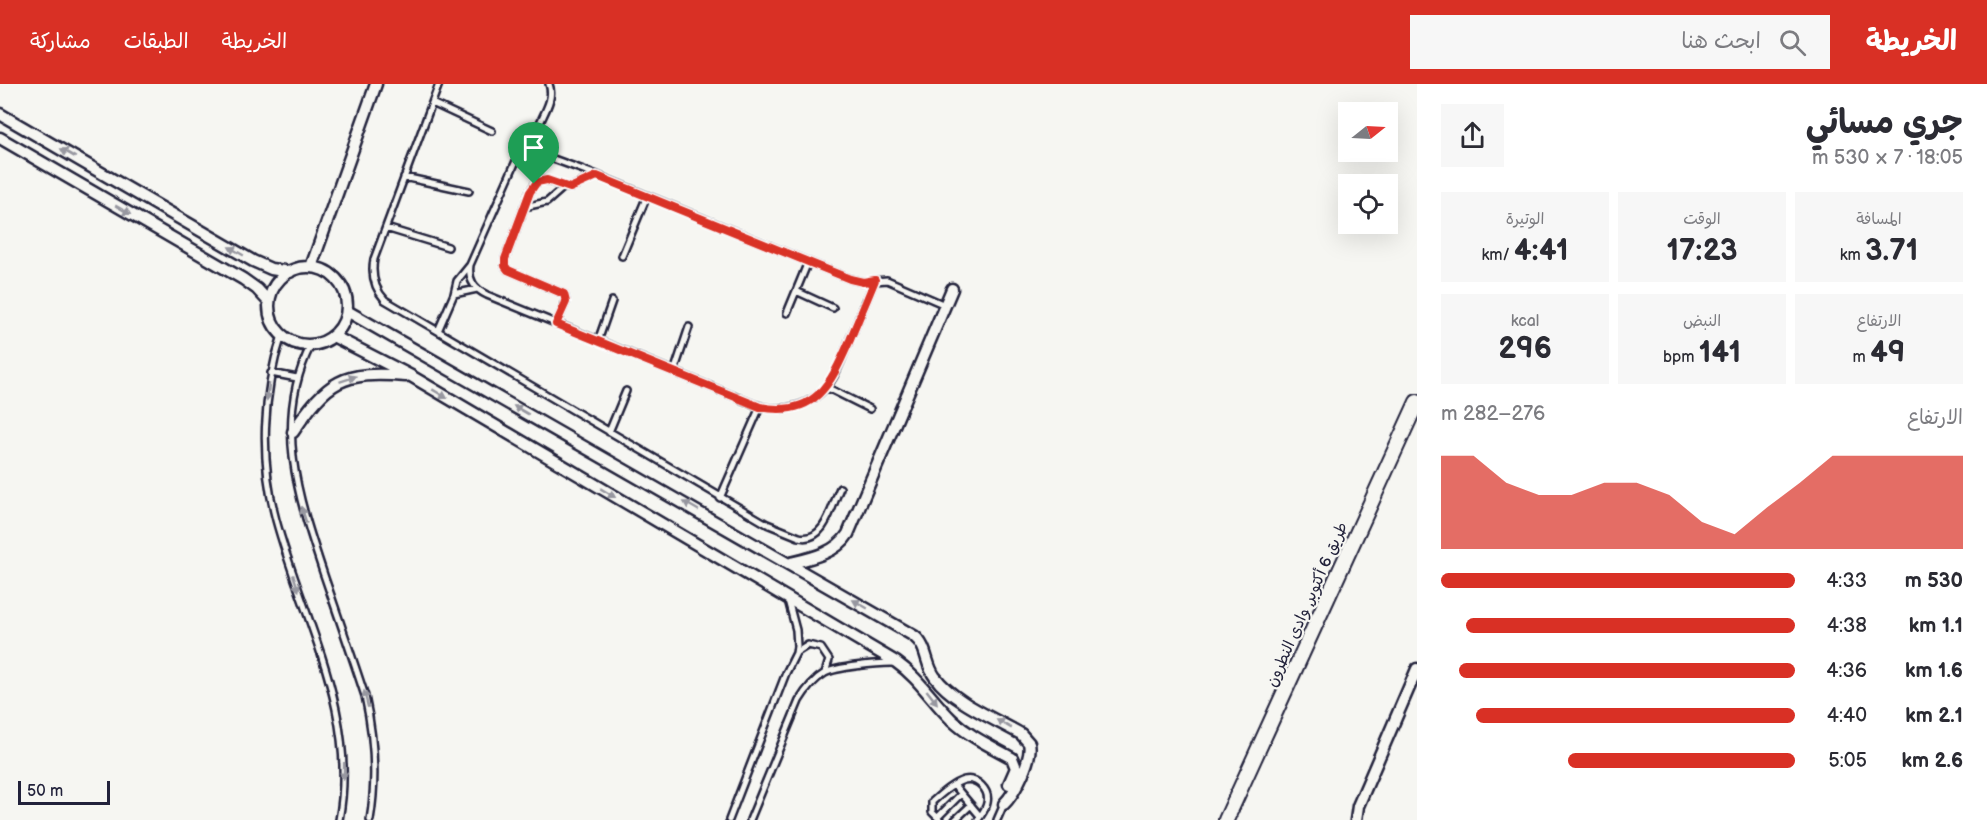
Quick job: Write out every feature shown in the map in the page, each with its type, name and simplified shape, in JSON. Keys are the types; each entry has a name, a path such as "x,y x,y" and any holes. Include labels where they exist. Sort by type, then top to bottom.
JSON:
{"street":[{"path":"311,267 376,84"},
{"path":"0,114 262,266 290,272 311,267 325,271 337,281 346,300 346,311 341,327 323,343 311,345 295,343 282,335 273,324 269,302 276,284 290,272"},
{"path":"0,138 243,279 269,302"},
{"path":"791,564 830,551 838,546 848,534 952,289"},
{"path":"346,311 914,636 923,644 933,675 948,691 1021,735 1029,743 1030,757 1012,794 1004,804"},
{"path":"333,336 411,376 896,662 915,677 960,728 1012,758 1016,768 1006,792 1004,804"},
{"path":"292,432 314,401 343,380 366,374 411,376"},
{"name":"طريق 6 أكتوبر, وادى النطرون","path":"1227,820 1417,402"},
{"path":"915,677 928,664"},
{"path":"1356,820 1358,806 1417,669"},
{"path":"1012,758 1031,749"}],"lane":[{"path":"439,84 373,265 375,286 385,300 767,524 799,537 809,538 822,529 840,488"},
{"path":"549,84 550,98 537,130 538,146 548,157 850,279 863,282 887,280 945,305"},
{"path":"432,103 492,131"},
{"path":"438,331 454,294 457,281 470,265 516,161 525,151 538,146"},
{"path":"556,324 566,302 564,294 511,272 505,266 505,259 531,188 537,182 552,181 564,187 574,187 597,176"},
{"path":"404,177 469,191"},
{"path":"524,207 552,199 564,187"},
{"path":"622,256 647,196"},
{"path":"386,228 448,247"},
{"path":"787,313 808,262"},
{"path":"470,265 470,278 477,289 487,295 760,407 776,409 792,408 814,398 826,387 838,369 875,280"},
{"path":"454,294 477,289"},
{"path":"796,291 833,308"},
{"path":"598,341 612,301"},
{"path":"674,372 689,327"},
{"path":"282,335 271,373 265,430 269,486 276,519 330,680 340,725 344,771 339,820"},
{"path":"311,345 297,378 293,405 293,464 301,504 362,686 370,718 374,762 370,820"},
{"path":"271,373 297,378"},
{"path":"826,387 870,409"},
{"path":"609,432 626,391"},
{"path":"720,498 760,407"},
{"path":"788,599 796,630 796,653"},
{"path":"729,820 786,673 796,653 808,645 821,648 829,660 825,673"},
{"path":"750,820 799,701 808,688 825,673 862,665 896,662"},
{"path":"954,785 971,805 979,818 987,804 987,793 976,781 971,780 954,785 932,802 932,812 939,819 961,794"},
{"path":"997,820 1004,804"},
{"path":"956,820 971,805"}],"route":[{"path":"597,176 850,279 863,282 875,280 831,381 814,398 792,408 760,407 556,324 566,302 564,294 508,270 504,262 534,184 547,180 570,188 597,176"}]}
